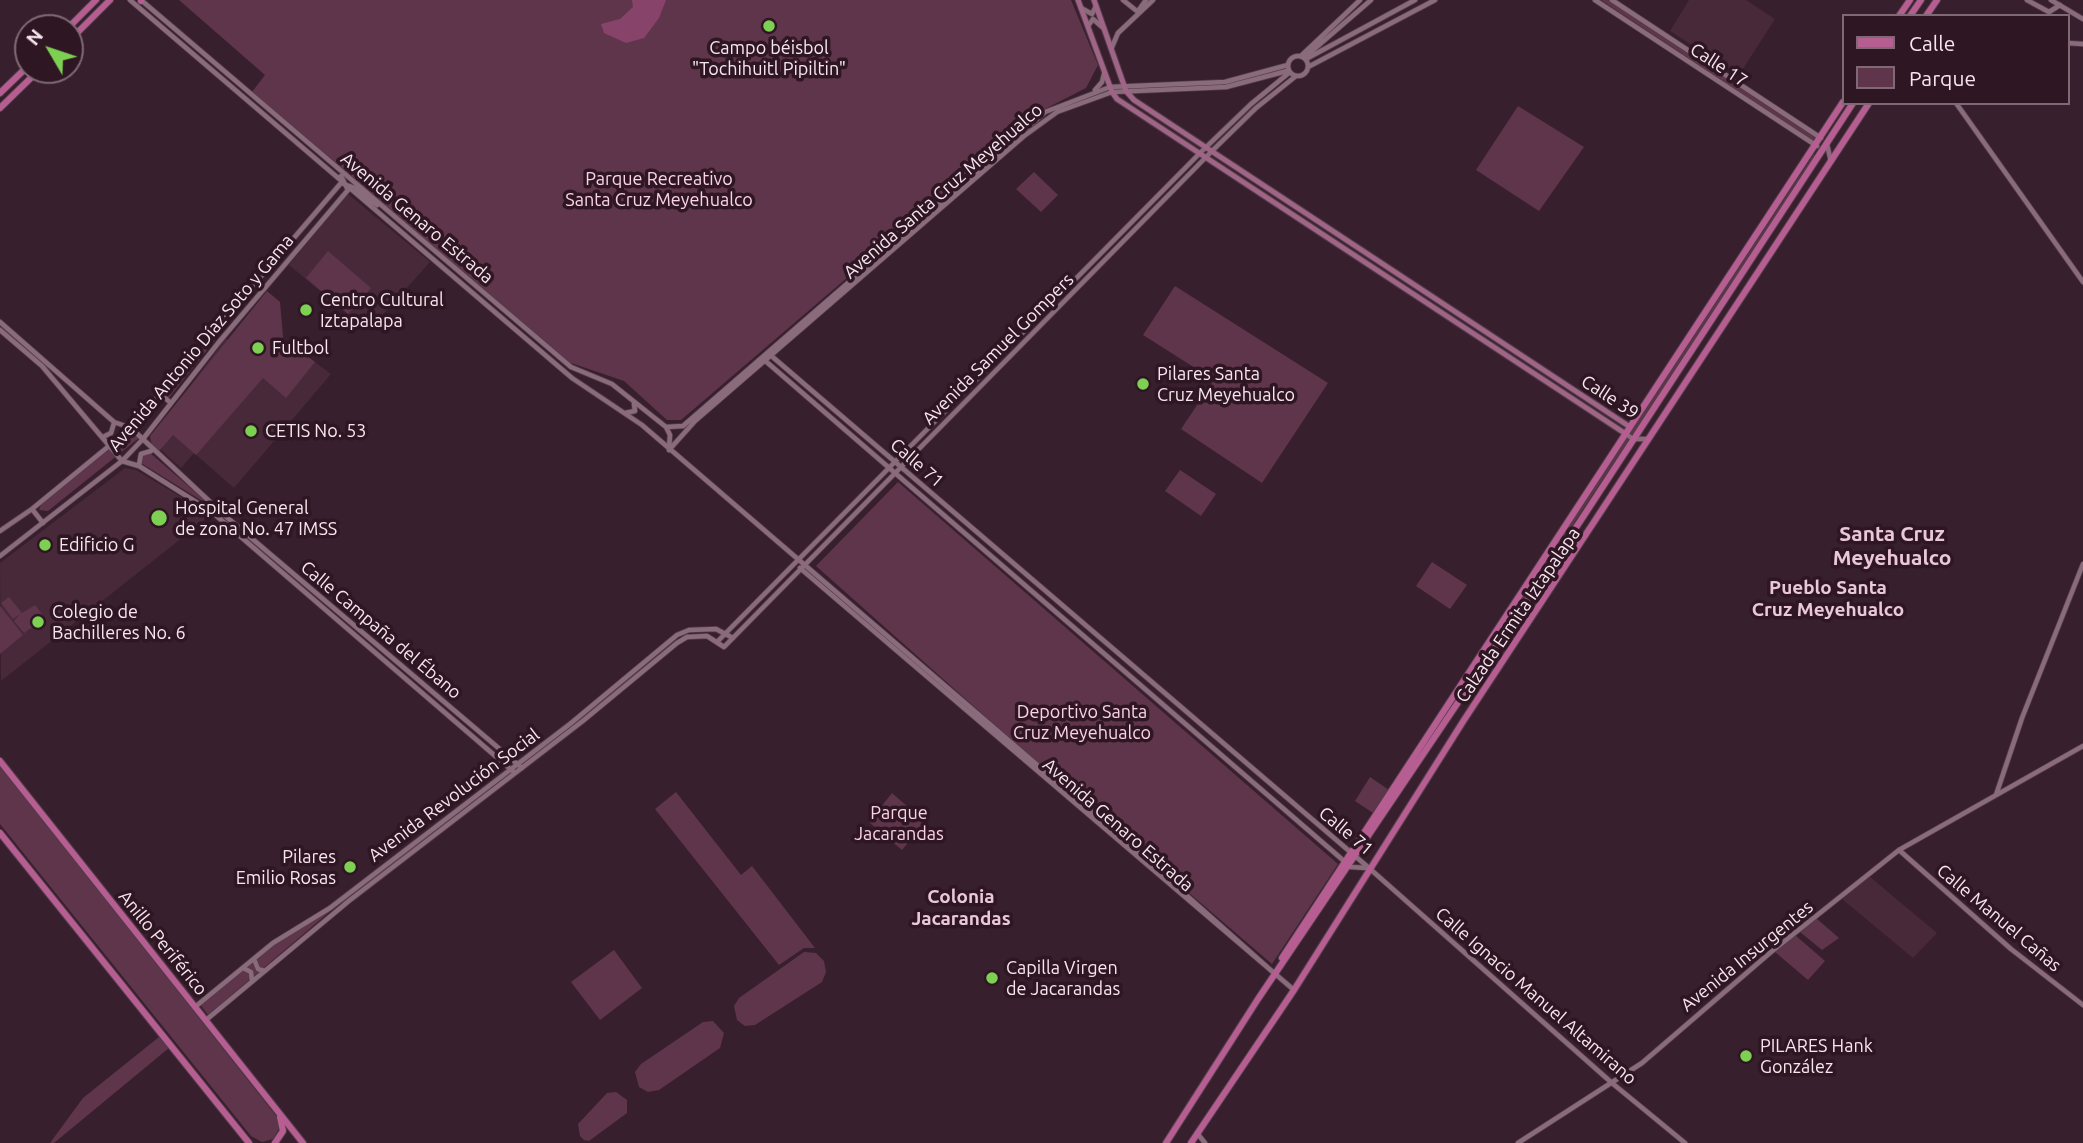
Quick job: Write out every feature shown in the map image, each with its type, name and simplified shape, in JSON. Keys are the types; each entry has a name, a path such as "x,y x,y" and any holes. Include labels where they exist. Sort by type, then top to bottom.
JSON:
{"main road":[{"path":"82,14 96,0"},
{"path":"84,26 110,0"},
{"path":"1078,0 1111,89"},
{"path":"1095,2 1125,88"},
{"path":"0,93 14,80"},
{"path":"0,108 25,84"},
{"name":"Calle 39","path":"1125,88 1205,152 1626,434"},
{"name":"Calle 39","path":"1111,89 1139,114 1205,152 1630,427"},
{"name":"Calzada Ermita Iztapalapa","path":"1166,1143 1275,975 1351,867 1638,432 1822,149 1842,104"},
{"name":"Calzada Ermita Iztapalapa","path":"1824,140 1851,105"},
{"name":"Calzada Ermita Iztapalapa","path":"1191,1143 1294,990 1369,868 1868,105"},
{"name":"Calzada Ermita Iztapalapa","path":"1275,975 1289,944 1630,427 1822,149"},
{"name":"Anillo Periférico","path":"0,761 303,1143"},
{"path":"0,834 247,1141 255,1143"},
{"path":"275,1143 283,1132 278,1111"}],"street":[{"name":"Avenida Genaro Estrada","path":"130,0 572,378 624,412 1294,990"},
{"name":"Avenida Genaro Estrada","path":"141,0 570,367 612,384 666,427"},
{"path":"1123,0 1138,12"},
{"path":"1138,12 1146,0"},
{"path":"1112,47 1118,33 1153,0"},
{"path":"1304,58 1360,0"},
{"path":"1304,58 1371,0"},
{"path":"1415,0 1304,58 1293,57 1289,69 1296,76 1305,74 1308,66 1435,0"},
{"name":"Calle 17","path":"1595,0 1822,149"},
{"name":"Calle 17","path":"1612,0 1824,140"},
{"path":"2027,0 2049,12 2060,5"},
{"path":"2051,0 2083,19"},
{"path":"1081,8 1090,14 1094,13 1095,2"},
{"path":"1088,26 1095,20 1105,30"},
{"path":"1304,58 1308,66"},
{"path":"1084,96 1100,85 1104,66"},
{"name":"Avenida Santa Cruz Meyehualco","path":"770,355 1034,121 1056,106 1111,89 1226,87 1289,69"},
{"name":"Avenida Samuel Gompers","path":"1289,69 1251,104 1205,152 901,468 724,647 718,641 1205,152 1296,76"},
{"name":"Avenida Santa Cruz Meyehualco","path":"666,427 683,426 764,360 1037,124 1076,103 1111,89"},
{"path":"1957,105 2083,282"},
{"path":"1824,140 1822,149 1831,162"},
{"path":"314,149 345,186 384,208"},
{"name":"Avenida Antonio Díaz Soto y Gama","path":"0,531 32,509 131,428 345,186"},
{"name":"Avenida Antonio Díaz Soto y Gama","path":"0,556 122,461 143,439 345,186"},
{"name":"Calle Campaña del Ébano","path":"0,322 114,422 131,428 152,451 513,771"},
{"path":"0,330 42,366 122,461"},
{"name":"Calle 71","path":"770,355 1369,868"},
{"name":"Avenida Santa Cruz Meyehualco","path":"668,450 687,429 764,360"},
{"name":"Calle 71","path":"764,360 1351,867 1369,868"},
{"path":"794,386 801,381"},
{"path":"160,394 171,403"},
{"path":"624,412 635,411 633,400"},
{"path":"103,437 111,433 114,422"},
{"path":"666,427 670,435 668,450"},
{"name":"Calle 39","path":"1630,427 1650,439"},
{"name":"Calle 39","path":"1626,434 1633,439 1650,439"},
{"path":"139,466 141,454 152,451"},
{"name":"Calle Campaña del Ébano","path":"122,461 139,466 212,512 520,766"},
{"path":"32,509 43,523"},
{"path":"1996,795 2022,718 2083,564"},
{"name":"Avenida Revolución Social","path":"520,766 677,635 695,629 726,633"},
{"path":"726,633 733,638"},
{"name":"Avenida Revolución Social","path":"195,1007 254,959 330,908 520,766 682,639 706,636 718,641"},
{"name":"Avenida Insurgentes","path":"1518,1143 1642,1063 1771,952 1899,850 2083,746"},
{"path":"504,763 510,757"},
{"name":"Avenida Revolución Social","path":"206,1020 513,771"},
{"name":"Calle Manuel Cañas","path":"1899,850 2011,949 2083,1005"},
{"name":"Calle Ignacio Manuel Altamirano","path":"1369,868 1612,1083 1685,1143"},
{"path":"254,959 256,967 266,971"},
{"path":"243,968 251,972 252,982"},
{"path":"1197,1133 1205,1143"}],"shaded area":[{"path":"632,0 666,0 659,18 644,38 626,43 604,33 601,24 620,19 633,7"},
{"path":"1689,0 1746,0 1775,19 1739,75 1670,31"},
{"path":"348,194 430,262 368,331 289,265"},
{"path":"225,339 284,348 292,345 331,374 234,488 194,453 181,468 150,440"},
{"name":"Colegio de Bachilleres No. 6","path":"125,468 136,470 211,515 1,681 0,563"},
{"path":"1869,876 1937,933 1913,958 1842,899"}],"green space":[{"name":"Parque Recreativo Santa Cruz Meyehualco","path":"179,0 1071,0 1098,65 1086,88 1043,110 681,420 667,420 624,381 568,362 252,92 265,75"},
{"path":"1601,0 1610,0 1816,138 1814,142"},
{"path":"1518,106 1584,147 1539,211 1476,170"},
{"path":"1814,154 1816,157 1373,827 1370,826"},
{"path":"1034,172 1058,195 1041,212 1016,189"},
{"path":"328,251 371,288 348,314 306,278"},
{"path":"1175,286 1328,383 1262,483 1181,429 1214,380 1143,335"},
{"path":"267,291 280,302 284,348 292,345 315,362 286,398 263,378 196,455 173,435 159,451 152,446 150,436"},
{"path":"233,309 237,312 168,399 161,393"},
{"path":"131,431 139,438 48,511 39,510 42,502"},
{"path":"149,452 215,509 141,463 141,454"},
{"path":"1180,470 1216,494 1201,516 1165,491"},
{"name":"Deportivo Santa Cruz Meyehualco","path":"898,482 1338,864 1272,964 1042,767 816,566"},
{"path":"1432,562 1467,585 1450,609 1416,586"},
{"path":"9,597 22,613 35,605 45,618 24,633 14,621 20,614 13,619 1,603"},
{"path":"0,606 23,635 0,654"},
{"path":"0,766 277,1117 279,1129 273,1139 262,1142 251,1136 0,824"},
{"path":"1370,777 1389,790 1373,813 1355,801"},
{"path":"676,792 741,875 752,866 815,948 804,948 779,965 655,809"},
{"name":"Parque Jacarandas","path":"892,793 925,822 902,850 869,822"},
{"path":"340,903 208,1015 200,1004 273,944"},
{"path":"1816,918 1839,938 1822,950 1800,932"},
{"path":"1795,935 1825,961 1808,980 1775,952"},
{"path":"614,950 642,988 600,1020 571,982"},
{"path":"804,952 816,953 824,961 826,972 822,982 755,1025 745,1026 737,1020 734,1006 739,998"},
{"path":"713,1021 724,1033 720,1048 659,1090 648,1092 639,1087 635,1072 641,1064 703,1022"},
{"path":"159,1037 169,1048 54,1143 50,1143 83,1098"},
{"path":"616,1092 627,1100 627,1113 589,1141 584,1140 580,1136 578,1124 607,1093"}],"place":[{"name":"Campo béisbol \"Tochihuitl Pipiltin\"","path":"769,26"},
{"name":"Centro Cultural Iztapalapa","path":"306,310"},
{"name":"Fultbol","path":"258,348"},
{"name":"Pilares Santa Cruz Meyehualco","path":"1143,384"},
{"name":"CETIS No. 53","path":"251,431"},
{"name":"Hospital General de zona No. 47 IMSS","path":"159,518"},
{"name":"Edificio G","path":"45,545"},
{"name":"Colegio de Bachilleres No. 6","path":"38,622"},
{"name":"Pilares Emilio Rosas","path":"350,867"},
{"name":"Capilla Virgen de Jacarandas","path":"992,978"},
{"name":"PILARES Hank González","path":"1746,1056"}],"district":[{"name":"Santa Cruz Meyehualco","path":"1892,546"},
{"name":"Pueblo Santa Cruz Meyehualco","path":"1828,599"},
{"name":"Colonia Jacarandas","path":"961,908"}]}
